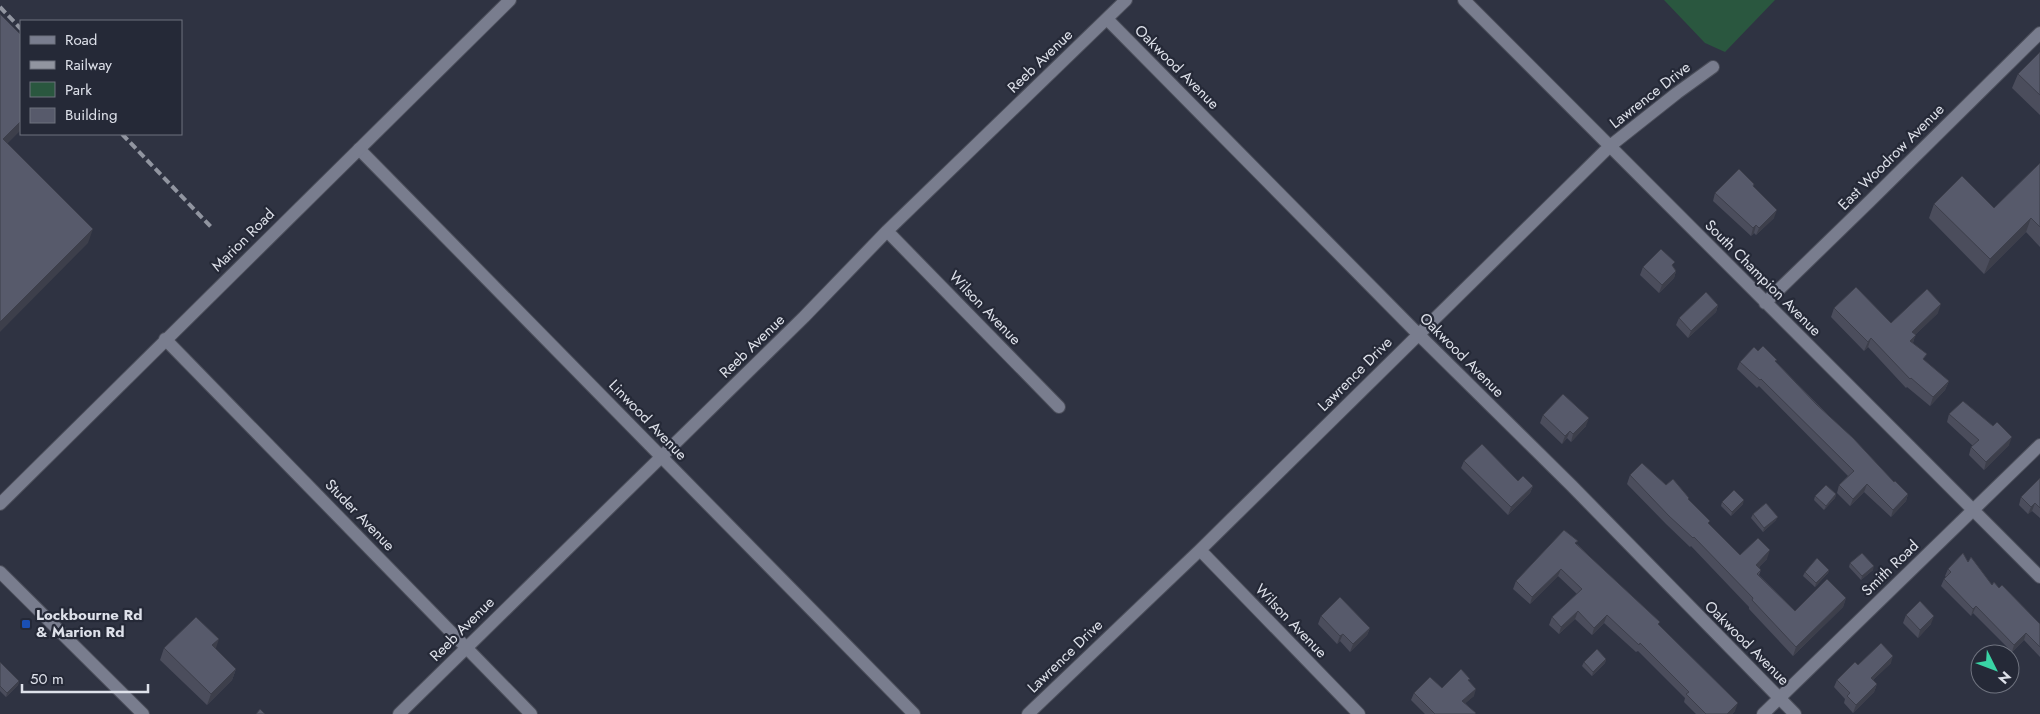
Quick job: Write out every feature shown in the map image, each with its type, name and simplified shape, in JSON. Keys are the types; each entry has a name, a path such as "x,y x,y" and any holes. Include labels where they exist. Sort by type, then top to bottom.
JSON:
{"street":[{"name":"Marion Road","path":"0,504 510,0"},
{"name":"Reeb Avenue","path":"399,714 804,317 887,231 1126,0"},
{"name":"South Champion Avenue","path":"1464,0 1764,303 2040,577"},
{"name":"Oakwood Avenue","path":"1106,19 1795,714"},
{"name":"East Woodrow Avenue","path":"1764,303 2040,33"},
{"name":"Lawrence Drive","path":"1028,714 1200,550 1610,146 1677,93 1714,67"},
{"name":"Linwood Avenue","path":"358,149 914,714"},
{"name":"Wilson Avenue","path":"887,231 1059,407"},
{"name":"Studer Avenue","path":"165,339 531,714"},
{"name":"Smith Road","path":"1763,714 2040,445"},
{"name":"Wilson Avenue","path":"1200,550 1359,714"},
{"path":"0,572 143,714"}],"green space":[{"path":"1664,0 1775,0 1725,52 1705,43"}],"building":[{"path":"0,14 20,34 20,122 3,139 93,229 0,322"},
{"path":"2040,52 2040,95 2018,74"},
{"path":"2040,163 2040,227 2031,218 1990,259 1934,204 1962,176 1994,208"},
{"path":"1739,169 1777,210 1759,228 1756,225 1753,228 1715,193"},
{"path":"1661,249 1675,262 1672,265 1676,271 1662,285 1643,267"},
{"path":"1856,287 1891,323 1927,289 1941,304 1912,332 1916,335 1910,341 1927,354 1923,359 1949,381 1933,397 1910,379 1871,338 1868,342 1834,308"},
{"path":"1706,292 1718,305 1691,331 1679,318"},
{"path":"1763,346 1817,405 1853,438 1894,482 1908,494 1893,510 1867,484 1853,499 1839,485 1854,471 1761,379 1740,362 1754,347 1758,351"},
{"path":"1563,394 1589,418 1573,434 1570,431 1565,436 1543,415"},
{"path":"1963,401 1993,426 1997,422 2012,437 1986,462 1971,447 1979,440 1949,414"},
{"path":"1482,444 1518,481 1523,476 1533,486 1511,507 1464,461"},
{"path":"1642,463 1666,485 1673,479 1688,499 1710,521 1708,523 1740,555 1758,538 1770,550 1756,565 1761,570 1757,574 1795,611 1827,579 1846,598 1796,647 1752,600 1753,598 1630,475"},
{"path":"2040,478 2040,508 2035,503 2031,507 2021,497"},
{"path":"1826,485 1836,494 1826,506 1815,496"},
{"path":"1734,490 1744,500 1732,512 1722,502"},
{"path":"1766,503 1778,517 1764,528 1753,514"},
{"path":"1564,530 1578,541 1575,543 1660,622 1658,624 1738,703 1727,714 1706,714 1686,694 1689,692 1640,643 1639,645 1607,615 1594,628 1578,611 1561,627 1552,617 1582,589 1561,569 1532,597 1516,581"},
{"path":"1862,553 1874,566 1862,576 1850,563"},
{"path":"1963,553 1968,562 1971,557 1992,585 1994,582 1999,588 2002,585 2040,624 2040,647 2026,633 2013,644 1976,606 1973,609 1944,579 1951,572 1948,569"},
{"path":"1817,558 1829,570 1816,583 1805,572"},
{"path":"1340,597 1370,628 1353,644 1343,634 1340,636 1321,616"},
{"path":"1920,601 1934,616 1920,630 1906,615"},
{"path":"196,617 219,639 212,645 236,669 211,694 164,648"},
{"path":"1881,643 1893,656 1871,678 1877,684 1856,705 1847,696 1850,693 1837,680 1855,662 1858,665"},
{"path":"1597,649 1606,659 1593,672 1584,662"},
{"path":"0,662 19,681 7,693 0,686"},
{"path":"1461,669 1476,689 1462,701 1475,714 1435,714 1414,693 1430,677 1442,688"},
{"path":"260,709 265,714 256,714"}],"railway":[{"path":"0,7 20,28"},
{"path":"123,135 213,229"}],"place":[{"name":"Lockbourne Rd & Marion Rd","path":"26,624"}]}
